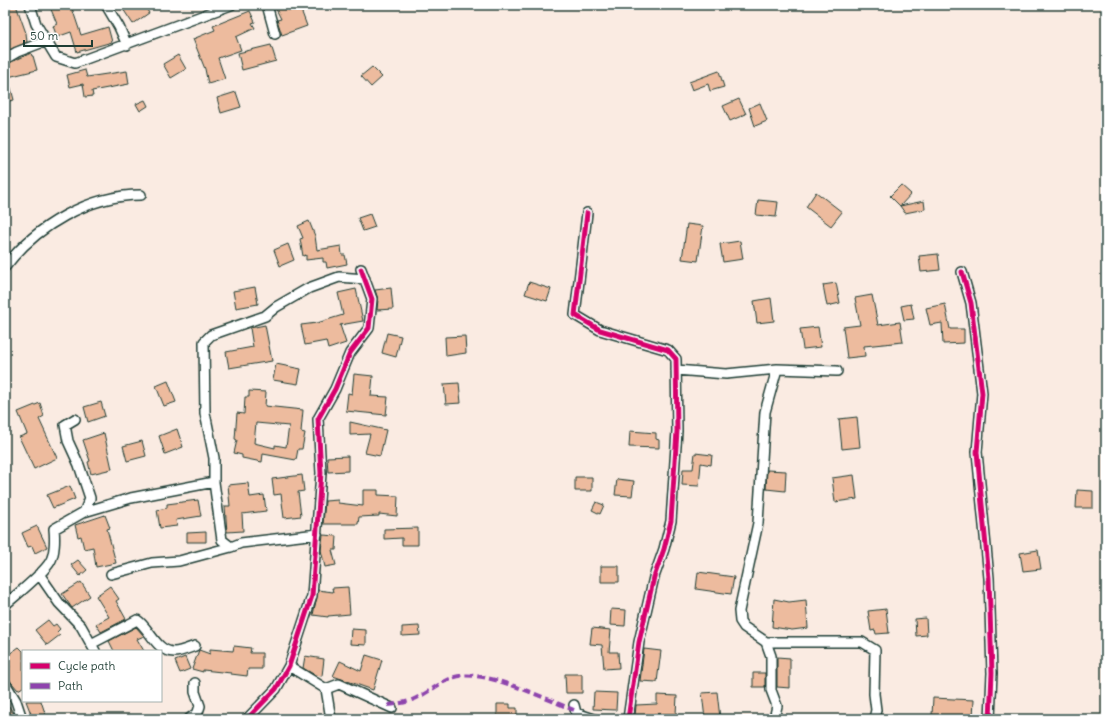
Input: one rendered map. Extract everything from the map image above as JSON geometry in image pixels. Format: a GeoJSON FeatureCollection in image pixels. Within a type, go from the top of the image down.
{"type":"FeatureCollection","features":[{"type":"Feature","properties":{"kind":"street"},"geometry":{"type":"LineString","coordinates":[[30,5],[36,24],[56,58],[75,63],[231,5]]}},
{"type":"Feature","properties":{"kind":"street"},"geometry":{"type":"LineString","coordinates":[[106,5],[127,44]]}},
{"type":"Feature","properties":{"kind":"street"},"geometry":{"type":"LineString","coordinates":[[267,5],[275,34]]}},
{"type":"Feature","properties":{"kind":"street"},"geometry":{"type":"LineString","coordinates":[[5,59],[17,52],[46,41]]}},
{"type":"Feature","properties":{"kind":"street"},"geometry":{"type":"LineString","coordinates":[[5,267],[18,250],[55,220],[112,197],[141,195]]}},
{"type":"Feature","properties":{"kind":"street"},"geometry":{"type":"LineString","coordinates":[[587,213],[576,315],[600,330],[668,350],[676,359],[678,431],[671,521],[654,578],[639,642],[628,719]]}},
{"type":"Feature","properties":{"kind":"street"},"geometry":{"type":"LineString","coordinates":[[247,719],[276,689],[289,666],[312,596],[321,474],[318,419],[335,389],[350,353],[369,328],[372,299],[361,269]]}},
{"type":"Feature","properties":{"kind":"street"},"geometry":{"type":"LineString","coordinates":[[962,272],[972,303],[982,393],[977,452],[989,578],[992,673],[990,719]]}},
{"type":"Feature","properties":{"kind":"street"},"geometry":{"type":"LineString","coordinates":[[230,547],[222,540],[214,482],[214,458],[204,413],[204,342],[211,335],[264,316],[276,307],[309,288],[339,277],[365,279]]}},
{"type":"Feature","properties":{"kind":"street"},"geometry":{"type":"LineString","coordinates":[[676,370],[726,374],[777,369],[837,371]]}},
{"type":"Feature","properties":{"kind":"street"},"geometry":{"type":"LineString","coordinates":[[777,369],[765,412],[758,524],[739,610],[740,621],[744,627],[766,642],[862,642],[875,650],[874,694],[876,710],[874,719]]}},
{"type":"Feature","properties":{"kind":"street"},"geometry":{"type":"LineString","coordinates":[[75,419],[65,425],[68,441],[80,465],[90,498],[84,512]]}},
{"type":"Feature","properties":{"kind":"street"},"geometry":{"type":"LineString","coordinates":[[5,605],[51,561],[55,540],[54,529],[84,512],[131,498],[214,482]]}},
{"type":"Feature","properties":{"kind":"street"},"geometry":{"type":"LineString","coordinates":[[111,574],[152,563],[179,561],[241,543],[317,534]]}},
{"type":"Feature","properties":{"kind":"street"},"geometry":{"type":"LineString","coordinates":[[39,574],[59,603],[81,626],[93,647],[137,620],[144,624],[155,640],[168,650],[174,652],[195,646]]}},
{"type":"Feature","properties":{"kind":"street"},"geometry":{"type":"LineString","coordinates":[[766,642],[771,656],[771,690],[777,706],[774,719]]}},
{"type":"Feature","properties":{"kind":"street"},"geometry":{"type":"LineString","coordinates":[[289,666],[326,689],[331,719]]}},
{"type":"Feature","properties":{"kind":"street"},"geometry":{"type":"LineString","coordinates":[[5,683],[16,700],[22,719]]}},
{"type":"Feature","properties":{"kind":"street"},"geometry":{"type":"LineString","coordinates":[[189,719],[198,712],[200,706],[195,692],[196,683]]}},
{"type":"Feature","properties":{"kind":"street"},"geometry":{"type":"LineString","coordinates":[[326,689],[338,684],[392,708]]}},
{"type":"Feature","properties":{"kind":"street"},"geometry":{"type":"LineString","coordinates":[[574,705],[576,713],[594,719]]}},
{"type":"Feature","properties":{"kind":"building"},"geometry":{"type":"Polygon","coordinates":[[[16,5],[26,33],[27,42],[5,52],[5,9],[16,5]]]}},
{"type":"Feature","properties":{"kind":"building"},"geometry":{"type":"Polygon","coordinates":[[[55,5],[71,5],[81,35],[108,27],[112,42],[77,52],[71,32],[57,37],[53,26],[57,24],[50,7],[55,5]]]}},
{"type":"Feature","properties":{"kind":"building"},"geometry":{"type":"Polygon","coordinates":[[[130,5],[144,5],[149,13],[133,24],[123,9],[130,5]]]}},
{"type":"Feature","properties":{"kind":"building"},"geometry":{"type":"Polygon","coordinates":[[[274,5],[314,5],[301,10],[307,26],[282,35],[277,20],[281,19],[274,5]]]}},
{"type":"Feature","properties":{"kind":"building"},"geometry":{"type":"Polygon","coordinates":[[[250,11],[255,22],[252,23],[255,28],[236,37],[241,50],[218,58],[225,79],[208,84],[205,69],[193,39],[215,30],[213,26],[250,11]]]}},
{"type":"Feature","properties":{"kind":"building"},"geometry":{"type":"Polygon","coordinates":[[[271,45],[276,61],[242,70],[238,53],[271,45]]]}},
{"type":"Feature","properties":{"kind":"building"},"geometry":{"type":"Polygon","coordinates":[[[31,53],[37,70],[8,77],[14,100],[5,102],[5,65],[31,53]]]}},
{"type":"Feature","properties":{"kind":"building"},"geometry":{"type":"Polygon","coordinates":[[[178,55],[186,69],[171,78],[163,64],[178,55]]]}},
{"type":"Feature","properties":{"kind":"building"},"geometry":{"type":"Polygon","coordinates":[[[372,67],[382,77],[371,87],[361,76],[372,67]]]}},
{"type":"Feature","properties":{"kind":"building"},"geometry":{"type":"Polygon","coordinates":[[[85,70],[87,77],[127,71],[129,84],[92,91],[93,96],[85,97],[83,84],[70,87],[67,75],[85,70]]]}},
{"type":"Feature","properties":{"kind":"building"},"geometry":{"type":"Polygon","coordinates":[[[719,71],[724,87],[710,91],[708,84],[692,90],[689,82],[719,71]]]}},
{"type":"Feature","properties":{"kind":"building"},"geometry":{"type":"Polygon","coordinates":[[[236,92],[241,107],[221,113],[217,98],[236,92]]]}},
{"type":"Feature","properties":{"kind":"building"},"geometry":{"type":"Polygon","coordinates":[[[739,99],[746,114],[730,121],[723,106],[739,99]]]}},
{"type":"Feature","properties":{"kind":"building"},"geometry":{"type":"Polygon","coordinates":[[[145,100],[148,106],[140,111],[136,104],[145,100]]]}},
{"type":"Feature","properties":{"kind":"building"},"geometry":{"type":"Polygon","coordinates":[[[760,103],[767,121],[755,126],[749,108],[760,103]]]}},
{"type":"Feature","properties":{"kind":"building"},"geometry":{"type":"Polygon","coordinates":[[[901,185],[911,194],[900,206],[890,196],[901,185]]]}},
{"type":"Feature","properties":{"kind":"building"},"geometry":{"type":"Polygon","coordinates":[[[816,192],[842,212],[831,226],[806,207],[816,192]]]}},
{"type":"Feature","properties":{"kind":"building"},"geometry":{"type":"Polygon","coordinates":[[[758,200],[778,202],[776,217],[756,215],[758,200]]]}},
{"type":"Feature","properties":{"kind":"building"},"geometry":{"type":"Polygon","coordinates":[[[924,201],[925,209],[905,213],[900,206],[924,201]]]}},
{"type":"Feature","properties":{"kind":"building"},"geometry":{"type":"Polygon","coordinates":[[[370,214],[375,227],[363,231],[358,218],[370,214]]]}},
{"type":"Feature","properties":{"kind":"building"},"geometry":{"type":"Polygon","coordinates":[[[309,221],[315,236],[317,250],[341,246],[342,255],[345,255],[347,264],[327,268],[326,262],[323,262],[323,258],[306,260],[306,255],[303,256],[300,239],[303,238],[298,226],[309,221]]]}},
{"type":"Feature","properties":{"kind":"building"},"geometry":{"type":"Polygon","coordinates":[[[687,224],[703,226],[698,261],[682,259],[687,224]]]}},
{"type":"Feature","properties":{"kind":"building"},"geometry":{"type":"Polygon","coordinates":[[[740,241],[743,259],[723,262],[720,244],[740,241]]]}},
{"type":"Feature","properties":{"kind":"building"},"geometry":{"type":"Polygon","coordinates":[[[288,244],[294,260],[280,266],[274,250],[288,244]]]}},
{"type":"Feature","properties":{"kind":"building"},"geometry":{"type":"Polygon","coordinates":[[[938,254],[940,270],[921,272],[919,256],[938,254]]]}},
{"type":"Feature","properties":{"kind":"building"},"geometry":{"type":"Polygon","coordinates":[[[529,282],[551,289],[547,301],[525,294],[529,282]]]}},
{"type":"Feature","properties":{"kind":"building"},"geometry":{"type":"Polygon","coordinates":[[[836,283],[840,303],[827,306],[823,285],[836,283]]]}},
{"type":"Feature","properties":{"kind":"building"},"geometry":{"type":"Polygon","coordinates":[[[255,287],[258,304],[236,308],[233,291],[255,287]]]}},
{"type":"Feature","properties":{"kind":"building"},"geometry":{"type":"Polygon","coordinates":[[[391,288],[393,309],[377,310],[378,299],[375,290],[391,288]]]}},
{"type":"Feature","properties":{"kind":"building"},"geometry":{"type":"Polygon","coordinates":[[[356,289],[363,321],[340,325],[346,343],[328,349],[326,341],[305,345],[301,325],[317,323],[343,315],[338,293],[356,289]]]}},
{"type":"Feature","properties":{"kind":"building"},"geometry":{"type":"Polygon","coordinates":[[[872,295],[878,325],[900,322],[903,342],[864,346],[865,356],[847,358],[843,327],[860,325],[855,298],[872,295]]]}},
{"type":"Feature","properties":{"kind":"building"},"geometry":{"type":"Polygon","coordinates":[[[771,298],[774,321],[757,323],[754,301],[771,298]]]}},
{"type":"Feature","properties":{"kind":"building"},"geometry":{"type":"Polygon","coordinates":[[[911,304],[914,319],[904,320],[901,306],[911,304]]]}},
{"type":"Feature","properties":{"kind":"building"},"geometry":{"type":"Polygon","coordinates":[[[945,304],[950,329],[964,329],[964,343],[943,344],[942,323],[930,325],[926,308],[945,304]]]}},
{"type":"Feature","properties":{"kind":"building"},"geometry":{"type":"Polygon","coordinates":[[[265,325],[272,361],[229,368],[226,352],[253,347],[250,328],[265,325]]]}},
{"type":"Feature","properties":{"kind":"building"},"geometry":{"type":"Polygon","coordinates":[[[818,327],[821,347],[803,349],[800,329],[818,327]]]}},
{"type":"Feature","properties":{"kind":"building"},"geometry":{"type":"Polygon","coordinates":[[[387,333],[401,336],[396,357],[382,353],[387,333]]]}},
{"type":"Feature","properties":{"kind":"building"},"geometry":{"type":"Polygon","coordinates":[[[465,336],[466,353],[446,356],[445,337],[465,336]]]}},
{"type":"Feature","properties":{"kind":"building"},"geometry":{"type":"Polygon","coordinates":[[[276,364],[301,369],[298,384],[273,380],[276,364]]]}},
{"type":"Feature","properties":{"kind":"building"},"geometry":{"type":"Polygon","coordinates":[[[354,374],[373,376],[371,396],[388,397],[386,415],[346,411],[348,393],[352,394],[354,374]]]}},
{"type":"Feature","properties":{"kind":"building"},"geometry":{"type":"Polygon","coordinates":[[[168,381],[176,402],[164,406],[156,386],[168,381]]]}},
{"type":"Feature","properties":{"kind":"building"},"geometry":{"type":"Polygon","coordinates":[[[459,383],[461,403],[446,404],[444,384],[459,383]]]}},
{"type":"Feature","properties":{"kind":"building"},"geometry":{"type":"Polygon","coordinates":[[[249,391],[266,392],[265,406],[303,410],[301,432],[305,433],[302,449],[298,449],[296,460],[263,454],[262,462],[242,458],[242,455],[234,453],[237,440],[235,439],[237,413],[244,414],[245,397],[249,397],[249,391]],[[256,423],[254,443],[275,448],[275,445],[286,447],[289,426],[256,423]]]}},
{"type":"Feature","properties":{"kind":"building"},"geometry":{"type":"Polygon","coordinates":[[[101,402],[105,416],[88,422],[84,407],[101,402]]]}},
{"type":"Feature","properties":{"kind":"building"},"geometry":{"type":"Polygon","coordinates":[[[40,403],[44,416],[39,419],[57,458],[34,469],[19,437],[27,434],[18,412],[40,403]]]}},
{"type":"Feature","properties":{"kind":"building"},"geometry":{"type":"Polygon","coordinates":[[[857,417],[860,447],[842,449],[839,419],[857,417]]]}},
{"type":"Feature","properties":{"kind":"building"},"geometry":{"type":"Polygon","coordinates":[[[350,422],[386,430],[380,456],[365,453],[370,434],[350,435],[350,422]]]}},
{"type":"Feature","properties":{"kind":"building"},"geometry":{"type":"Polygon","coordinates":[[[177,429],[183,447],[165,454],[159,436],[177,429]]]}},
{"type":"Feature","properties":{"kind":"building"},"geometry":{"type":"Polygon","coordinates":[[[630,431],[656,433],[656,439],[659,440],[659,448],[629,447],[630,431]]]}},
{"type":"Feature","properties":{"kind":"building"},"geometry":{"type":"Polygon","coordinates":[[[104,433],[112,469],[91,474],[88,462],[90,461],[83,440],[104,433]]]}},
{"type":"Feature","properties":{"kind":"building"},"geometry":{"type":"Polygon","coordinates":[[[142,441],[146,456],[127,461],[123,446],[142,441]]]}},
{"type":"Feature","properties":{"kind":"building"},"geometry":{"type":"Polygon","coordinates":[[[695,453],[712,455],[711,465],[701,463],[699,486],[682,485],[683,469],[693,469],[695,453]]]}},
{"type":"Feature","properties":{"kind":"building"},"geometry":{"type":"Polygon","coordinates":[[[348,456],[348,471],[328,472],[327,457],[348,456]]]}},
{"type":"Feature","properties":{"kind":"building"},"geometry":{"type":"Polygon","coordinates":[[[767,470],[786,471],[785,491],[766,489],[767,470]]]}},
{"type":"Feature","properties":{"kind":"building"},"geometry":{"type":"Polygon","coordinates":[[[302,475],[304,491],[298,492],[301,516],[284,518],[281,494],[274,495],[272,479],[302,475]]]}},
{"type":"Feature","properties":{"kind":"building"},"geometry":{"type":"Polygon","coordinates":[[[854,475],[857,499],[835,502],[832,478],[854,475]]]}},
{"type":"Feature","properties":{"kind":"building"},"geometry":{"type":"Polygon","coordinates":[[[575,477],[592,477],[592,491],[575,491],[575,477]]]}},
{"type":"Feature","properties":{"kind":"building"},"geometry":{"type":"Polygon","coordinates":[[[617,479],[634,481],[632,496],[615,495],[617,479]]]}},
{"type":"Feature","properties":{"kind":"building"},"geometry":{"type":"Polygon","coordinates":[[[248,483],[250,497],[264,495],[266,511],[242,514],[243,531],[227,532],[225,506],[230,506],[228,485],[248,483]]]}},
{"type":"Feature","properties":{"kind":"building"},"geometry":{"type":"Polygon","coordinates":[[[70,486],[75,499],[53,508],[47,495],[70,486]]]}},
{"type":"Feature","properties":{"kind":"building"},"geometry":{"type":"Polygon","coordinates":[[[363,490],[378,490],[378,495],[398,496],[397,516],[379,514],[379,516],[359,517],[358,524],[323,524],[325,501],[338,500],[338,503],[363,506],[363,490]]]}},
{"type":"Feature","properties":{"kind":"building"},"geometry":{"type":"Polygon","coordinates":[[[1077,490],[1093,491],[1093,508],[1076,508],[1077,490]]]}},
{"type":"Feature","properties":{"kind":"building"},"geometry":{"type":"Polygon","coordinates":[[[198,500],[201,516],[176,520],[177,526],[160,528],[157,510],[167,508],[167,504],[198,500]]]}},
{"type":"Feature","properties":{"kind":"building"},"geometry":{"type":"Polygon","coordinates":[[[596,502],[604,505],[600,514],[592,510],[596,502]]]}},
{"type":"Feature","properties":{"kind":"building"},"geometry":{"type":"Polygon","coordinates":[[[105,515],[110,528],[107,529],[116,563],[96,567],[93,547],[84,549],[81,536],[78,537],[75,525],[105,515]]]}},
{"type":"Feature","properties":{"kind":"building"},"geometry":{"type":"Polygon","coordinates":[[[37,526],[47,547],[35,553],[32,546],[28,547],[22,533],[37,526]]]}},
{"type":"Feature","properties":{"kind":"building"},"geometry":{"type":"Polygon","coordinates":[[[418,528],[418,545],[402,545],[402,538],[384,539],[384,529],[418,528]]]}},
{"type":"Feature","properties":{"kind":"building"},"geometry":{"type":"Polygon","coordinates":[[[206,532],[206,542],[187,542],[187,533],[206,532]]]}},
{"type":"Feature","properties":{"kind":"building"},"geometry":{"type":"Polygon","coordinates":[[[323,535],[337,536],[336,550],[332,550],[336,565],[325,567],[321,550],[323,535]]]}},
{"type":"Feature","properties":{"kind":"building"},"geometry":{"type":"Polygon","coordinates":[[[1038,550],[1041,569],[1023,571],[1020,553],[1038,550]]]}},
{"type":"Feature","properties":{"kind":"building"},"geometry":{"type":"Polygon","coordinates":[[[78,560],[87,570],[80,576],[71,565],[78,560]]]}},
{"type":"Feature","properties":{"kind":"building"},"geometry":{"type":"Polygon","coordinates":[[[601,566],[619,566],[619,582],[601,582],[601,566]]]}},
{"type":"Feature","properties":{"kind":"building"},"geometry":{"type":"Polygon","coordinates":[[[698,572],[734,577],[731,594],[696,589],[698,572]]]}},
{"type":"Feature","properties":{"kind":"building"},"geometry":{"type":"Polygon","coordinates":[[[81,582],[90,596],[72,608],[62,594],[81,582]]]}},
{"type":"Feature","properties":{"kind":"building"},"geometry":{"type":"Polygon","coordinates":[[[110,586],[119,599],[116,601],[126,619],[101,632],[96,624],[109,617],[96,596],[110,586]]]}},
{"type":"Feature","properties":{"kind":"building"},"geometry":{"type":"Polygon","coordinates":[[[348,587],[350,614],[328,617],[313,615],[318,590],[333,592],[332,588],[348,587]]]}},
{"type":"Feature","properties":{"kind":"building"},"geometry":{"type":"Polygon","coordinates":[[[774,599],[789,602],[806,600],[808,628],[792,630],[772,627],[774,599]]]}},
{"type":"Feature","properties":{"kind":"building"},"geometry":{"type":"Polygon","coordinates":[[[611,609],[626,610],[625,626],[610,625],[611,609]]]}},
{"type":"Feature","properties":{"kind":"building"},"geometry":{"type":"Polygon","coordinates":[[[886,609],[889,633],[876,634],[875,630],[871,631],[868,611],[886,609]]]}},
{"type":"Feature","properties":{"kind":"building"},"geometry":{"type":"Polygon","coordinates":[[[926,618],[927,635],[916,636],[915,619],[926,618]]]}},
{"type":"Feature","properties":{"kind":"building"},"geometry":{"type":"Polygon","coordinates":[[[48,620],[53,626],[56,624],[60,629],[57,632],[60,635],[47,645],[35,630],[48,620]]]}},
{"type":"Feature","properties":{"kind":"building"},"geometry":{"type":"Polygon","coordinates":[[[419,626],[420,635],[402,636],[402,627],[419,626]]]}},
{"type":"Feature","properties":{"kind":"building"},"geometry":{"type":"Polygon","coordinates":[[[136,627],[144,636],[137,639],[143,650],[114,650],[109,641],[136,627]]]}},
{"type":"Feature","properties":{"kind":"building"},"geometry":{"type":"Polygon","coordinates":[[[592,628],[611,630],[609,652],[618,652],[619,668],[604,669],[602,645],[590,644],[592,628]]]}},
{"type":"Feature","properties":{"kind":"building"},"geometry":{"type":"Polygon","coordinates":[[[351,629],[366,630],[366,645],[350,644],[351,629]]]}},
{"type":"Feature","properties":{"kind":"building"},"geometry":{"type":"Polygon","coordinates":[[[234,646],[251,648],[250,653],[262,653],[262,669],[248,669],[247,676],[203,670],[203,672],[192,669],[199,650],[210,654],[210,649],[233,651],[234,646]]]}},
{"type":"Feature","properties":{"kind":"building"},"geometry":{"type":"Polygon","coordinates":[[[19,647],[22,650],[22,688],[18,690],[5,675],[5,671],[10,667],[5,657],[19,647]]]}},
{"type":"Feature","properties":{"kind":"building"},"geometry":{"type":"Polygon","coordinates":[[[644,649],[661,651],[657,682],[640,681],[644,649]]]}},
{"type":"Feature","properties":{"kind":"building"},"geometry":{"type":"Polygon","coordinates":[[[366,655],[382,660],[373,690],[333,676],[340,661],[361,671],[366,655]]]}},
{"type":"Feature","properties":{"kind":"building"},"geometry":{"type":"Polygon","coordinates":[[[305,656],[324,659],[322,676],[315,675],[303,668],[305,656]]]}},
{"type":"Feature","properties":{"kind":"building"},"geometry":{"type":"Polygon","coordinates":[[[185,657],[190,669],[180,673],[175,661],[185,657]]]}},
{"type":"Feature","properties":{"kind":"building"},"geometry":{"type":"Polygon","coordinates":[[[777,657],[790,658],[790,688],[777,687],[777,657]]]}},
{"type":"Feature","properties":{"kind":"building"},"geometry":{"type":"Polygon","coordinates":[[[753,673],[765,673],[765,687],[753,687],[753,673]]]}},
{"type":"Feature","properties":{"kind":"building"},"geometry":{"type":"Polygon","coordinates":[[[565,674],[582,674],[582,693],[566,693],[565,674]]]}},
{"type":"Feature","properties":{"kind":"building"},"geometry":{"type":"Polygon","coordinates":[[[594,692],[617,693],[616,710],[593,709],[594,692]]]}},
{"type":"Feature","properties":{"kind":"building"},"geometry":{"type":"Polygon","coordinates":[[[717,692],[720,718],[705,719],[702,693],[717,692]]]}},
{"type":"Feature","properties":{"kind":"building"},"geometry":{"type":"Polygon","coordinates":[[[657,695],[677,696],[676,714],[654,714],[654,716],[635,717],[636,705],[657,704],[657,695]]]}},
{"type":"Feature","properties":{"kind":"building"},"geometry":{"type":"Polygon","coordinates":[[[933,698],[974,700],[973,717],[932,715],[933,698]]]}},
{"type":"Feature","properties":{"kind":"building"},"geometry":{"type":"Polygon","coordinates":[[[5,700],[14,714],[7,719],[5,719],[5,700]]]}},
{"type":"Feature","properties":{"kind":"building"},"geometry":{"type":"Polygon","coordinates":[[[26,702],[41,702],[46,716],[33,719],[26,702]]]}},
{"type":"Feature","properties":{"kind":"building"},"geometry":{"type":"Polygon","coordinates":[[[497,704],[510,704],[510,708],[517,708],[517,719],[497,719],[497,704]]]}},
{"type":"Feature","properties":{"kind":"marked path"},"geometry":{"type":"LineString","coordinates":[[388,705],[412,700],[449,679],[467,675],[481,677],[514,686],[574,710]]}},
{"type":"Feature","properties":{"kind":"cycle path"},"geometry":{"type":"LineString","coordinates":[[587,213],[575,315],[600,330],[668,350],[676,359],[677,431],[671,521],[664,549],[654,577],[639,642],[628,719]]}},
{"type":"Feature","properties":{"kind":"cycle path"},"geometry":{"type":"LineString","coordinates":[[247,719],[276,689],[289,666],[312,596],[321,473],[318,419],[335,389],[350,353],[369,328],[372,299],[361,269]]}},
{"type":"Feature","properties":{"kind":"cycle path"},"geometry":{"type":"LineString","coordinates":[[962,272],[971,303],[982,393],[977,452],[989,578],[992,673],[990,719]]}}]}
